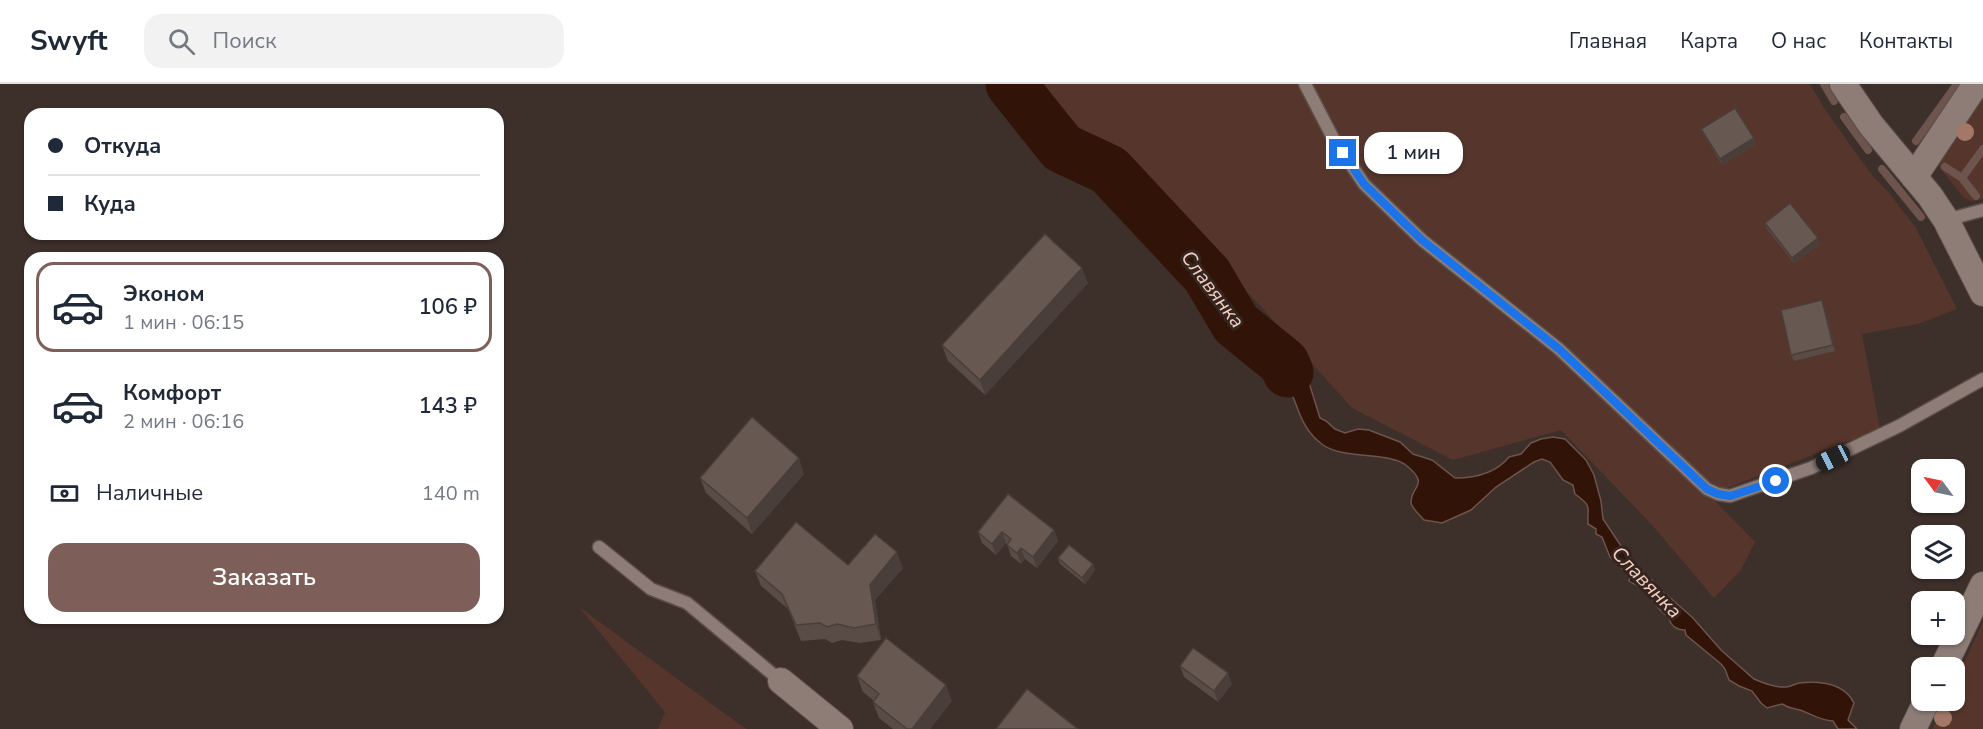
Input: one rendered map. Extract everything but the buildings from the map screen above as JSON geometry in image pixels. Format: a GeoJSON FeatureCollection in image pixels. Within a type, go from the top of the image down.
{"type":"FeatureCollection","features":[{"type":"Feature","properties":{"kind":"street"},"geometry":{"type":"LineString","coordinates":[[1843,84],[1870,125],[1930,196],[1946,220],[1983,293]]}},
{"type":"Feature","properties":{"kind":"street"},"geometry":{"type":"LineString","coordinates":[[1914,177],[1976,84]]}},
{"type":"Feature","properties":{"kind":"street"},"geometry":{"type":"LineString","coordinates":[[1948,657],[1983,585]]}},
{"type":"Feature","properties":{"kind":"street"},"geometry":{"type":"LineString","coordinates":[[781,681],[840,729]]}},
{"type":"Feature","properties":{"kind":"lane"},"geometry":{"type":"LineString","coordinates":[[1305,84],[1333,138],[1364,184],[1422,240],[1559,349],[1707,489],[1718,494],[1730,496],[1811,468],[1899,426],[1983,379]]}},
{"type":"Feature","properties":{"kind":"lane"},"geometry":{"type":"LineString","coordinates":[[1946,220],[1983,210]]}},
{"type":"Feature","properties":{"kind":"lane"},"geometry":{"type":"LineString","coordinates":[[598,547],[651,589],[687,603],[781,681]]}},
{"type":"Feature","properties":{"kind":"shaded area"},"geometry":{"type":"Polygon","coordinates":[[[1039,84],[1810,84],[1826,111],[1871,174],[1916,228],[1957,309],[1918,324],[1862,334],[1880,429],[1709,495],[1755,542],[1741,570],[1714,598],[1652,525],[1561,430],[1453,460],[1352,408],[1255,300],[1089,138],[1039,84]]]}},
{"type":"Feature","properties":{"kind":"shaded area"},"geometry":{"type":"Polygon","coordinates":[[[1983,95],[1983,199],[1971,201],[1964,198],[1940,168],[1939,163],[1983,95]]]}},
{"type":"Feature","properties":{"kind":"shaded area"},"geometry":{"type":"Polygon","coordinates":[[[579,607],[746,729],[658,729],[665,712],[579,607]]]}},
{"type":"Feature","properties":{"kind":"shaded area"},"geometry":{"type":"Polygon","coordinates":[[[1983,622],[1983,729],[1932,729],[1941,711],[1965,711],[1965,661],[1983,622]]]}},
{"type":"Feature","properties":{"kind":"water"},"geometry":{"type":"Polygon","coordinates":[[[1243,308],[1264,323],[1305,370],[1320,418],[1345,433],[1358,429],[1369,430],[1400,442],[1413,454],[1432,460],[1455,478],[1477,476],[1491,471],[1509,457],[1521,454],[1531,443],[1541,439],[1553,437],[1565,439],[1586,460],[1594,475],[1603,519],[1627,555],[1660,589],[1692,617],[1721,650],[1754,679],[1769,685],[1789,687],[1799,683],[1815,682],[1844,691],[1854,703],[1848,720],[1857,729],[1838,729],[1833,721],[1782,704],[1767,708],[1752,691],[1729,680],[1721,664],[1686,635],[1685,630],[1674,627],[1669,617],[1659,609],[1649,595],[1629,581],[1630,576],[1610,557],[1602,537],[1596,534],[1596,529],[1588,524],[1587,504],[1575,494],[1573,485],[1563,480],[1550,462],[1542,459],[1534,462],[1496,487],[1471,510],[1442,523],[1424,520],[1411,504],[1418,482],[1414,472],[1407,466],[1390,458],[1332,450],[1314,438],[1303,421],[1282,374],[1234,331],[1243,308]]]}},
{"type":"Feature","properties":{"kind":"waterway","name":"Славянка"},"geometry":{"type":"LineString","coordinates":[[1011,84],[1062,148],[1109,170],[1207,275],[1236,324],[1284,363],[1288,372]]}},
{"type":"Feature","properties":{"kind":"waterway"},"geometry":{"type":"LineString","coordinates":[[1824,84],[1834,101]]}},
{"type":"Feature","properties":{"kind":"waterway"},"geometry":{"type":"LineString","coordinates":[[1916,141],[1957,84]]}},
{"type":"Feature","properties":{"kind":"waterway"},"geometry":{"type":"LineString","coordinates":[[1844,117],[1868,150]]}},
{"type":"Feature","properties":{"kind":"waterway"},"geometry":{"type":"LineString","coordinates":[[1962,178],[1983,149]]}},
{"type":"Feature","properties":{"kind":"waterway"},"geometry":{"type":"LineString","coordinates":[[1945,167],[1962,178],[1976,196]]}},
{"type":"Feature","properties":{"kind":"waterway"},"geometry":{"type":"LineString","coordinates":[[1882,169],[1921,217]]}},
{"type":"Feature","properties":{"kind":"route"},"geometry":{"type":"LineString","coordinates":[[1343,153],[1364,184],[1422,240],[1559,349],[1623,407],[1707,489],[1730,496],[1776,481]]}}]}
